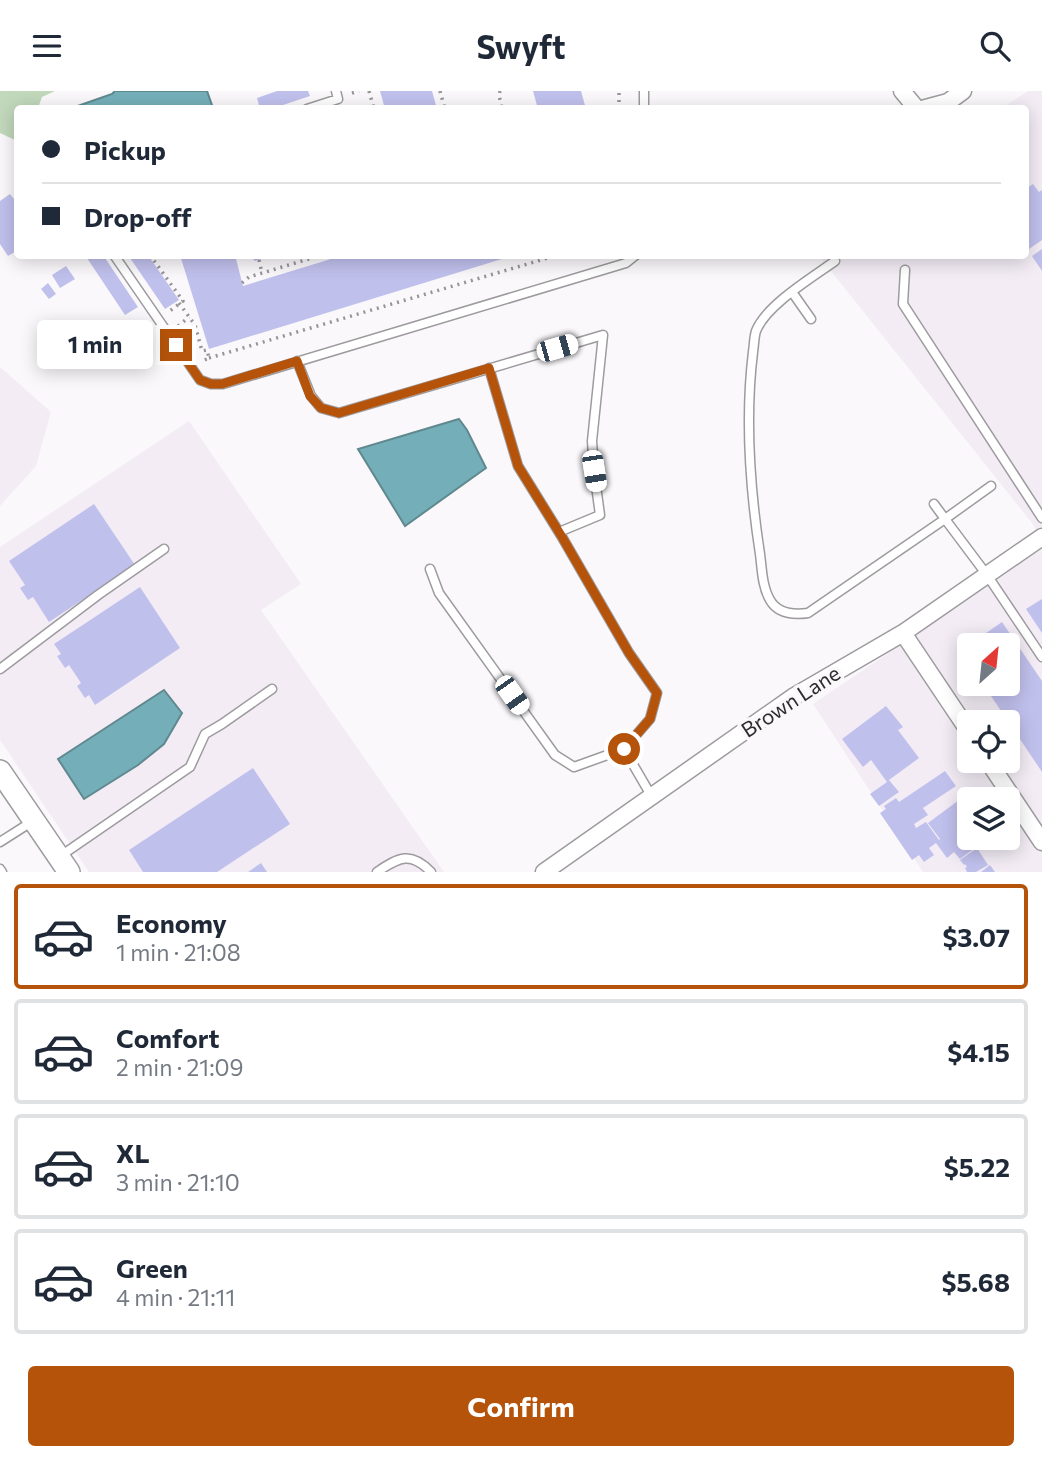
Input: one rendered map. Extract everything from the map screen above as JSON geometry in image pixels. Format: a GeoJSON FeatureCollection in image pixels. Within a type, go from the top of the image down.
{"type":"FeatureCollection","features":[{"type":"Feature","properties":{"kind":"street"},"geometry":{"type":"LineString","coordinates":[[902,91],[916,105]]}},
{"type":"Feature","properties":{"kind":"street"},"geometry":{"type":"LineString","coordinates":[[936,105],[948,102],[963,91]]}},
{"type":"Feature","properties":{"kind":"street","name":"Brown Lane"},"geometry":{"type":"LineString","coordinates":[[544,872],[793,697],[903,632],[1042,537]]}},
{"type":"Feature","properties":{"kind":"street"},"geometry":{"type":"LineString","coordinates":[[903,632],[957,713]]}},
{"type":"Feature","properties":{"kind":"street"},"geometry":{"type":"LineString","coordinates":[[0,771],[64,865]]}},
{"type":"Feature","properties":{"kind":"street"},"geometry":{"type":"LineString","coordinates":[[996,773],[1042,842]]}},
{"type":"Feature","properties":{"kind":"lane"},"geometry":{"type":"LineString","coordinates":[[319,105],[338,99]]}},
{"type":"Feature","properties":{"kind":"lane"},"geometry":{"type":"LineString","coordinates":[[117,259],[200,380],[211,384],[222,384],[626,263],[631,259]]}},
{"type":"Feature","properties":{"kind":"lane"},"geometry":{"type":"LineString","coordinates":[[835,261],[770,311],[756,331],[750,374],[750,449],[754,518],[764,582],[771,601],[780,610],[794,615],[808,613],[991,486]]}},
{"type":"Feature","properties":{"kind":"lane"},"geometry":{"type":"LineString","coordinates":[[905,270],[903,304],[1042,518]]}},
{"type":"Feature","properties":{"kind":"lane"},"geometry":{"type":"LineString","coordinates":[[792,292],[811,319]]}},
{"type":"Feature","properties":{"kind":"lane"},"geometry":{"type":"LineString","coordinates":[[297,361],[310,396],[321,408],[339,413],[603,335],[593,441],[600,515],[559,532]]}},
{"type":"Feature","properties":{"kind":"lane"},"geometry":{"type":"LineString","coordinates":[[430,569],[439,593],[555,755],[574,768],[624,749],[650,719],[657,693],[629,653],[518,466],[489,368]]}},
{"type":"Feature","properties":{"kind":"lane"},"geometry":{"type":"LineString","coordinates":[[934,504],[987,575],[1042,657]]}},
{"type":"Feature","properties":{"kind":"lane"},"geometry":{"type":"LineString","coordinates":[[0,669],[164,549]]}},
{"type":"Feature","properties":{"kind":"lane"},"geometry":{"type":"LineString","coordinates":[[64,865],[190,767],[205,734],[272,689]]}},
{"type":"Feature","properties":{"kind":"lane"},"geometry":{"type":"LineString","coordinates":[[624,749],[652,797]]}},
{"type":"Feature","properties":{"kind":"lane"},"geometry":{"type":"LineString","coordinates":[[0,842],[33,821]]}},
{"type":"Feature","properties":{"kind":"lane"},"geometry":{"type":"LineString","coordinates":[[377,872],[394,860],[408,857],[422,862],[431,872]]}},
{"type":"Feature","properties":{"kind":"path"},"geometry":{"type":"LineString","coordinates":[[352,93],[359,91]]}},
{"type":"Feature","properties":{"kind":"path"},"geometry":{"type":"LineString","coordinates":[[153,259],[183,301],[167,313]]}},
{"type":"Feature","properties":{"kind":"path"},"geometry":{"type":"LineString","coordinates":[[242,283],[249,277],[304,259]]}},
{"type":"Feature","properties":{"kind":"path"},"geometry":{"type":"LineString","coordinates":[[196,352],[202,361],[544,259]]}},
{"type":"Feature","properties":{"kind":"path"},"geometry":{"type":"LineString","coordinates":[[259,260],[262,273]]}},
{"type":"Feature","properties":{"kind":"path"},"geometry":{"type":"LineString","coordinates":[[179,303],[195,325],[202,351],[207,350],[209,358]]}},
{"type":"Feature","properties":{"kind":"path"},"geometry":{"type":"LineString","coordinates":[[184,335],[178,327],[190,317]]}},
{"type":"Feature","properties":{"kind":"shaded area"},"geometry":{"type":"Polygon","coordinates":[[[1028,91],[1042,91],[1042,541],[1032,523],[821,259],[1029,259],[1029,105],[1007,105],[1028,91]]]}},
{"type":"Feature","properties":{"kind":"shaded area"},"geometry":{"type":"Polygon","coordinates":[[[0,367],[51,412],[36,466],[0,506],[0,367]]]}},
{"type":"Feature","properties":{"kind":"shaded area"},"geometry":{"type":"Polygon","coordinates":[[[189,421],[301,584],[261,610],[444,872],[89,872],[0,740],[0,547],[189,421]]]}},
{"type":"Feature","properties":{"kind":"shaded area"},"geometry":{"type":"Polygon","coordinates":[[[1042,549],[1042,872],[923,872],[813,704],[1042,549]]]}},
{"type":"Feature","properties":{"kind":"green space"},"geometry":{"type":"Polygon","coordinates":[[[0,91],[55,91],[42,97],[39,105],[14,105],[14,140],[0,133],[0,91]]]}},
{"type":"Feature","properties":{"kind":"water"},"geometry":{"type":"Polygon","coordinates":[[[115,91],[207,91],[212,105],[81,105],[115,91]]]}},
{"type":"Feature","properties":{"kind":"water"},"geometry":{"type":"Polygon","coordinates":[[[459,419],[486,468],[405,526],[358,449],[459,419]]]}},
{"type":"Feature","properties":{"kind":"water"},"geometry":{"type":"Polygon","coordinates":[[[164,690],[182,713],[164,744],[138,765],[84,799],[58,759],[164,690]]]}},
{"type":"Feature","properties":{"kind":"building"},"geometry":{"type":"Polygon","coordinates":[[[277,91],[308,91],[310,96],[283,105],[259,105],[257,98],[277,91]]]}},
{"type":"Feature","properties":{"kind":"building"},"geometry":{"type":"Polygon","coordinates":[[[380,91],[432,91],[436,105],[384,105],[380,91]]]}},
{"type":"Feature","properties":{"kind":"building"},"geometry":{"type":"Polygon","coordinates":[[[533,91],[581,91],[585,105],[537,105],[533,91]]]}},
{"type":"Feature","properties":{"kind":"building"},"geometry":{"type":"Polygon","coordinates":[[[1033,184],[1039,192],[1042,190],[1042,240],[1029,249],[1029,187],[1033,184]]]}},
{"type":"Feature","properties":{"kind":"building"},"geometry":{"type":"Polygon","coordinates":[[[10,194],[14,199],[14,252],[8,256],[0,244],[0,201],[10,194]]]}},
{"type":"Feature","properties":{"kind":"building"},"geometry":{"type":"Polygon","coordinates":[[[1042,249],[1042,271],[1032,256],[1042,249]]]}},
{"type":"Feature","properties":{"kind":"building"},"geometry":{"type":"Polygon","coordinates":[[[88,259],[106,259],[138,307],[125,315],[88,259]]]}},
{"type":"Feature","properties":{"kind":"building"},"geometry":{"type":"Polygon","coordinates":[[[131,259],[151,259],[179,300],[165,309],[131,259]]]}},
{"type":"Feature","properties":{"kind":"building"},"geometry":{"type":"Polygon","coordinates":[[[181,259],[236,259],[243,286],[331,259],[502,259],[209,349],[181,259]]]}},
{"type":"Feature","properties":{"kind":"building"},"geometry":{"type":"Polygon","coordinates":[[[66,266],[75,279],[60,288],[52,275],[66,266]]]}},
{"type":"Feature","properties":{"kind":"building"},"geometry":{"type":"Polygon","coordinates":[[[48,283],[56,294],[49,299],[41,289],[48,283]]]}},
{"type":"Feature","properties":{"kind":"building"},"geometry":{"type":"Polygon","coordinates":[[[94,504],[135,565],[49,622],[33,597],[28,600],[20,588],[25,585],[9,561],[94,504]]]}},
{"type":"Feature","properties":{"kind":"building"},"geometry":{"type":"Polygon","coordinates":[[[140,587],[180,648],[95,705],[89,695],[85,698],[77,686],[81,683],[69,665],[65,668],[57,656],[61,654],[54,644],[140,587]]]}},
{"type":"Feature","properties":{"kind":"building"},"geometry":{"type":"Polygon","coordinates":[[[1042,599],[1042,633],[1026,609],[1042,599]]]}},
{"type":"Feature","properties":{"kind":"building"},"geometry":{"type":"Polygon","coordinates":[[[1002,622],[1009,633],[986,633],[1002,622]]]}},
{"type":"Feature","properties":{"kind":"building"},"geometry":{"type":"Polygon","coordinates":[[[1020,649],[1042,681],[1042,772],[1020,739],[1020,710],[1000,710],[992,697],[1020,697],[1020,649]]]}},
{"type":"Feature","properties":{"kind":"building"},"geometry":{"type":"Polygon","coordinates":[[[886,706],[903,727],[898,730],[919,758],[889,780],[899,792],[879,806],[870,794],[887,782],[871,760],[863,767],[842,739],[886,706]]]}},
{"type":"Feature","properties":{"kind":"building"},"geometry":{"type":"Polygon","coordinates":[[[253,768],[290,824],[217,872],[143,872],[129,850],[253,768]]]}},
{"type":"Feature","properties":{"kind":"building"},"geometry":{"type":"Polygon","coordinates":[[[945,771],[956,786],[923,808],[928,815],[914,824],[916,828],[926,822],[939,840],[928,823],[957,801],[957,850],[972,850],[960,859],[954,852],[947,858],[936,843],[929,848],[934,855],[924,862],[919,855],[912,860],[880,813],[886,809],[884,806],[896,798],[899,802],[945,771]]]}},
{"type":"Feature","properties":{"kind":"building"},"geometry":{"type":"Polygon","coordinates":[[[978,850],[988,865],[976,872],[967,872],[967,867],[960,860],[978,850]]]}},
{"type":"Feature","properties":{"kind":"building"},"geometry":{"type":"Polygon","coordinates":[[[261,863],[267,872],[248,872],[261,863]]]}},
{"type":"Feature","properties":{"kind":"building"},"geometry":{"type":"Polygon","coordinates":[[[990,865],[995,872],[981,872],[990,865]]]}},
{"type":"Feature","properties":{"kind":"route"},"geometry":{"type":"LineString","coordinates":[[176,345],[200,380],[211,384],[222,384],[297,361],[310,396],[321,408],[339,413],[489,368],[518,466],[629,653],[657,693],[650,719],[624,749]]}}]}
